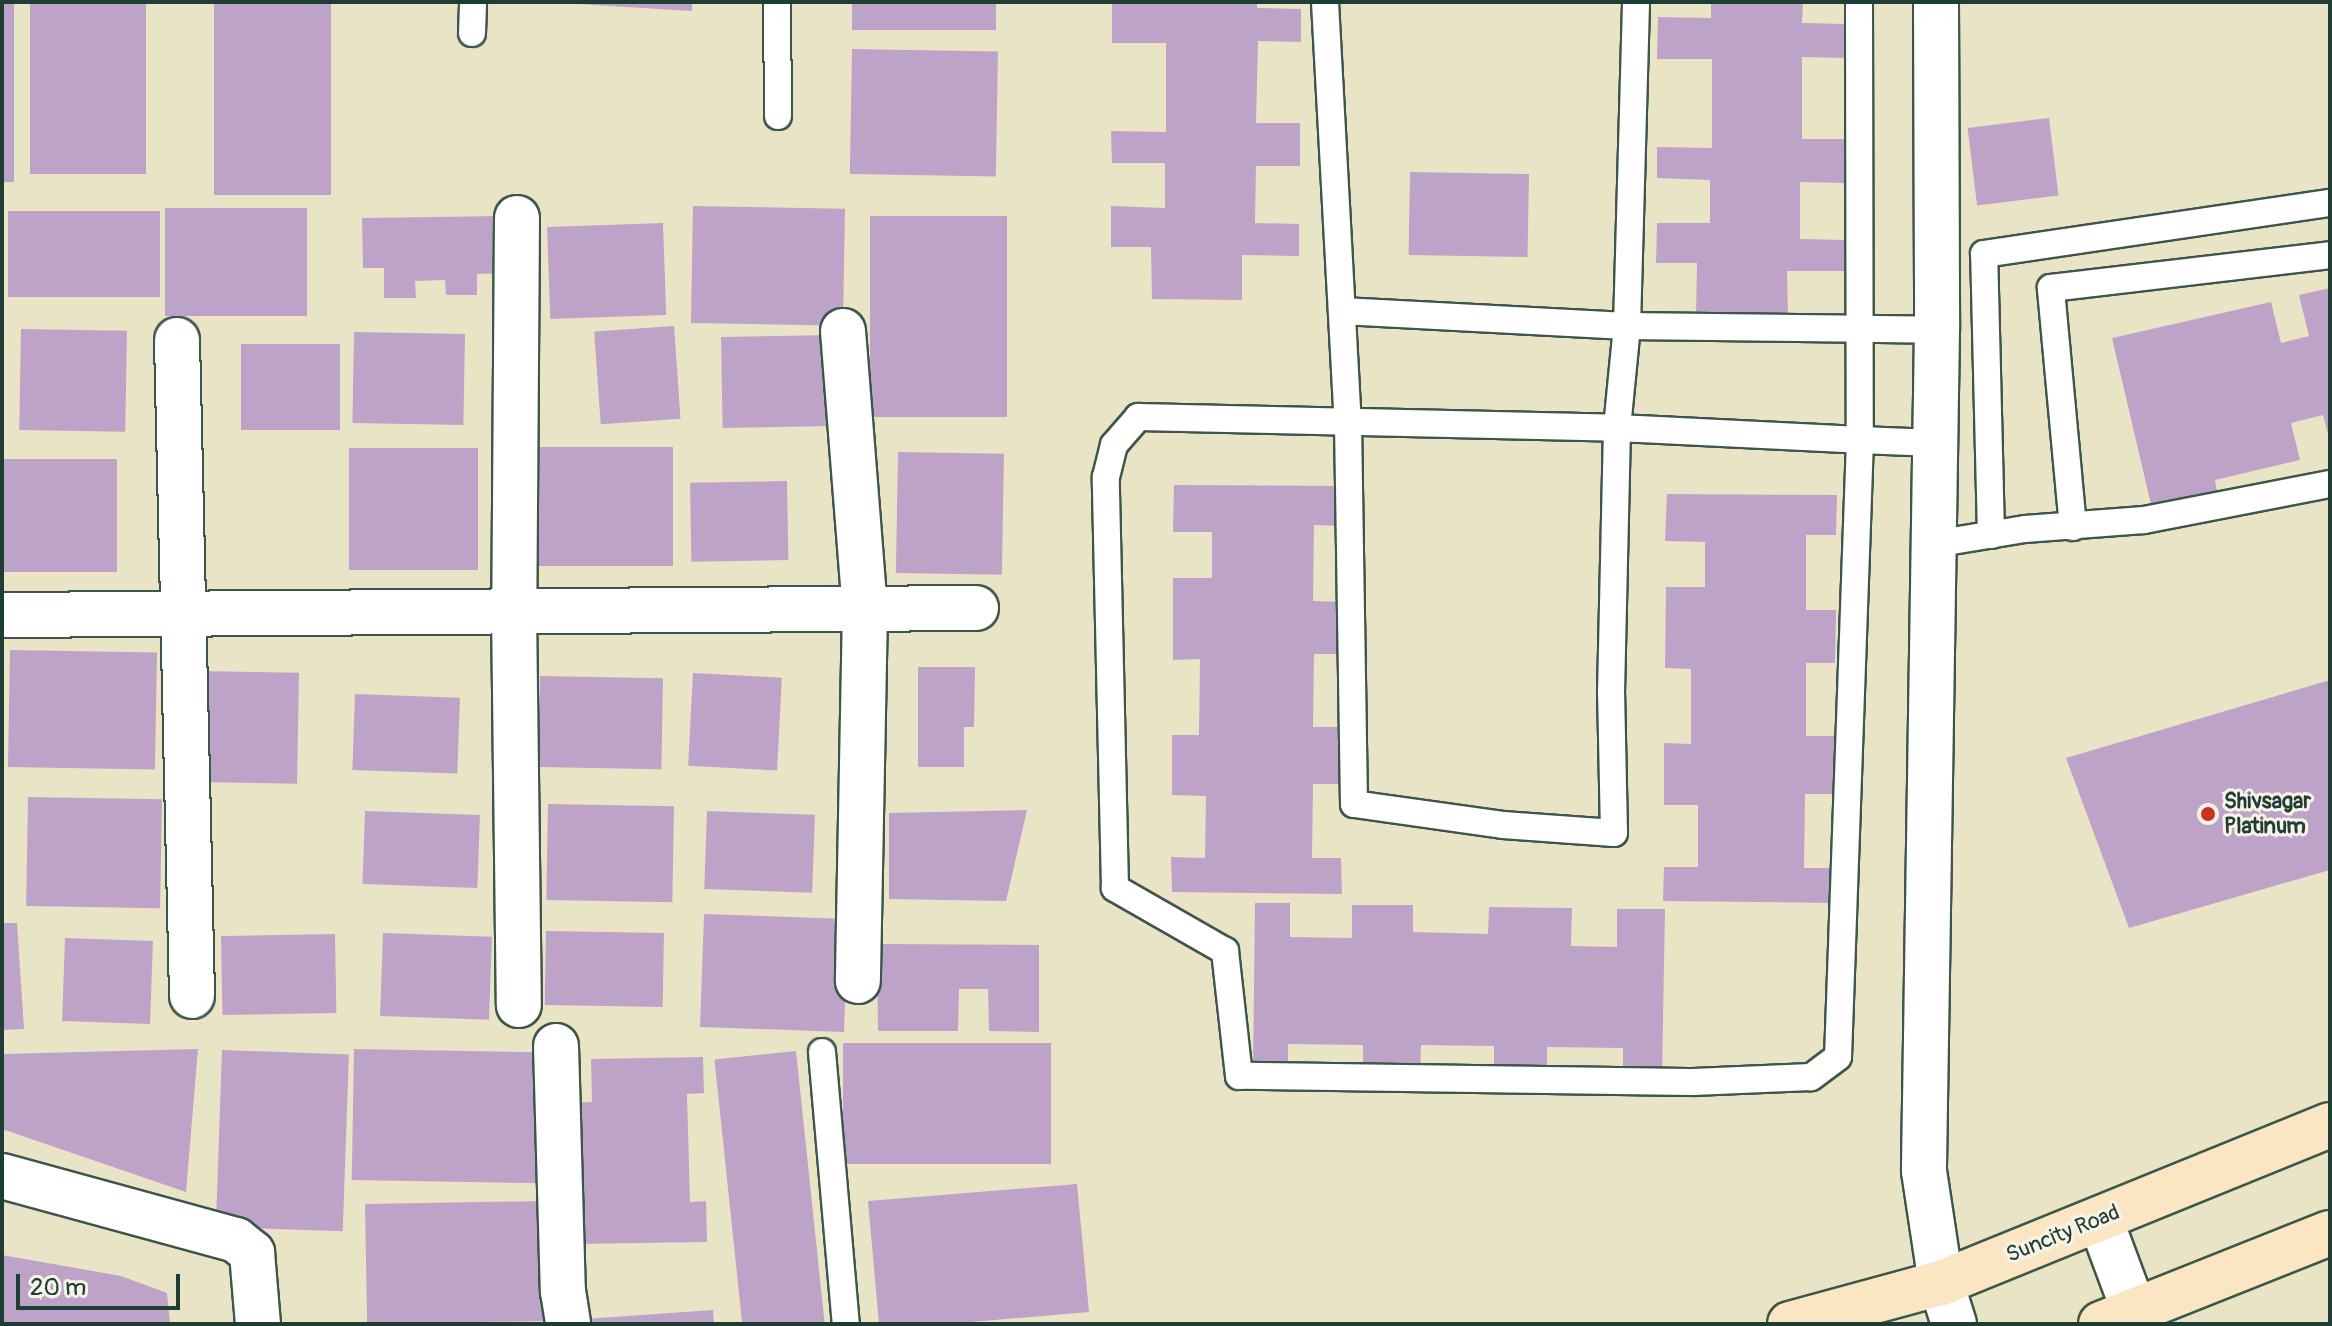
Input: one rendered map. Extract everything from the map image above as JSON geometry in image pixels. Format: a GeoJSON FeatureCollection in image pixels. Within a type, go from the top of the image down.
{"type":"FeatureCollection","features":[{"type":"Feature","properties":{"kind":"street"},"geometry":{"type":"LineString","coordinates":[[1936,2],[1937,330],[1924,1171],[1941,1283],[1954,1324]]}},
{"type":"Feature","properties":{"kind":"street"},"geometry":{"type":"LineString","coordinates":[[517,218],[514,609],[519,1005]]}},
{"type":"Feature","properties":{"kind":"street"},"geometry":{"type":"LineString","coordinates":[[843,331],[865,609],[858,981]]}},
{"type":"Feature","properties":{"kind":"street"},"geometry":{"type":"LineString","coordinates":[[177,340],[192,996]]}},
{"type":"Feature","properties":{"kind":"street"},"geometry":{"type":"LineString","coordinates":[[2,615],[976,608]]}},
{"type":"Feature","properties":{"kind":"street"},"geometry":{"type":"LineString","coordinates":[[556,1046],[563,1291],[568,1324]]}},
{"type":"Feature","properties":{"kind":"street","name":"Suncity Road"},"geometry":{"type":"LineString","coordinates":[[1790,1324],[1941,1283],[2330,1125]]}},
{"type":"Feature","properties":{"kind":"street"},"geometry":{"type":"LineString","coordinates":[[2,1176],[236,1240],[252,1253],[258,1324]]}},
{"type":"Feature","properties":{"kind":"street"},"geometry":{"type":"LineString","coordinates":[[2100,1219],[2125,1320],[2330,1233]]}},
{"type":"Feature","properties":{"kind":"lane"},"geometry":{"type":"LineString","coordinates":[[472,33],[473,2]]}},
{"type":"Feature","properties":{"kind":"lane"},"geometry":{"type":"LineString","coordinates":[[777,2],[778,116]]}},
{"type":"Feature","properties":{"kind":"lane"},"geometry":{"type":"LineString","coordinates":[[1325,2],[1348,423],[1354,804],[1503,825],[1614,833],[1611,693],[1617,428],[1627,326],[1636,2]]}},
{"type":"Feature","properties":{"kind":"lane"},"geometry":{"type":"LineString","coordinates":[[1859,2],[1857,328],[1860,440],[1838,1057],[1811,1077],[1708,1081],[1239,1076],[1225,951],[1115,888],[1106,477],[1114,445],[1138,417],[1617,428],[1860,440],[1935,443]]}},
{"type":"Feature","properties":{"kind":"lane"},"geometry":{"type":"LineString","coordinates":[[1991,535],[1984,254],[2330,203]]}},
{"type":"Feature","properties":{"kind":"lane"},"geometry":{"type":"LineString","coordinates":[[2073,527],[2051,288],[2330,255]]}},
{"type":"Feature","properties":{"kind":"lane"},"geometry":{"type":"LineString","coordinates":[[1342,311],[1627,326],[1937,330]]}},
{"type":"Feature","properties":{"kind":"lane"},"geometry":{"type":"LineString","coordinates":[[1934,544],[1991,535],[2144,520],[2330,484]]}},
{"type":"Feature","properties":{"kind":"lane"},"geometry":{"type":"LineString","coordinates":[[822,1052],[846,1324]]}},
{"type":"Feature","properties":{"kind":"building"},"geometry":{"type":"Polygon","coordinates":[[[2,2],[14,2],[14,182],[2,182],[2,2]]]}},
{"type":"Feature","properties":{"kind":"building"},"geometry":{"type":"Polygon","coordinates":[[[30,2],[146,2],[146,174],[30,174],[30,2]]]}},
{"type":"Feature","properties":{"kind":"building"},"geometry":{"type":"Polygon","coordinates":[[[214,2],[331,2],[331,195],[214,195],[214,2]]]}},
{"type":"Feature","properties":{"kind":"building"},"geometry":{"type":"Polygon","coordinates":[[[544,2],[692,2],[692,11],[544,2]]]}},
{"type":"Feature","properties":{"kind":"building"},"geometry":{"type":"Polygon","coordinates":[[[852,2],[996,2],[996,30],[852,30],[852,2]]]}},
{"type":"Feature","properties":{"kind":"building"},"geometry":{"type":"Polygon","coordinates":[[[1112,2],[1257,2],[1257,8],[1301,9],[1301,42],[1258,41],[1256,123],[1300,123],[1300,166],[1256,166],[1255,223],[1299,224],[1299,256],[1242,255],[1242,300],[1152,299],[1151,247],[1111,247],[1111,206],[1165,208],[1165,163],[1112,163],[1111,131],[1166,132],[1166,43],[1112,43],[1112,2]]]}},
{"type":"Feature","properties":{"kind":"building"},"geometry":{"type":"Polygon","coordinates":[[[1711,2],[1803,2],[1802,23],[1846,24],[1846,58],[1802,57],[1802,139],[1845,139],[1845,183],[1800,182],[1800,239],[1845,240],[1845,271],[1787,271],[1788,316],[1696,315],[1697,263],[1656,263],[1657,223],[1710,223],[1710,180],[1657,178],[1657,147],[1712,148],[1712,59],[1657,59],[1658,17],[1711,18],[1711,2]]]}},
{"type":"Feature","properties":{"kind":"building"},"geometry":{"type":"Polygon","coordinates":[[[852,49],[998,52],[996,177],[850,174],[852,49]]]}},
{"type":"Feature","properties":{"kind":"building"},"geometry":{"type":"Polygon","coordinates":[[[2049,118],[2059,195],[1977,205],[1968,128],[2049,118]]]}},
{"type":"Feature","properties":{"kind":"building"},"geometry":{"type":"Polygon","coordinates":[[[1410,172],[1529,174],[1528,257],[1409,255],[1410,172]]]}},
{"type":"Feature","properties":{"kind":"building"},"geometry":{"type":"Polygon","coordinates":[[[693,206],[845,209],[843,326],[691,323],[693,206]]]}},
{"type":"Feature","properties":{"kind":"building"},"geometry":{"type":"Polygon","coordinates":[[[165,208],[307,208],[307,316],[165,316],[165,208]]]}},
{"type":"Feature","properties":{"kind":"building"},"geometry":{"type":"Polygon","coordinates":[[[8,211],[160,211],[160,297],[8,297],[8,211]]]}},
{"type":"Feature","properties":{"kind":"building"},"geometry":{"type":"Polygon","coordinates":[[[502,216],[503,273],[477,274],[477,295],[446,295],[445,280],[415,281],[416,298],[384,298],[384,268],[363,268],[362,218],[502,216]]]}},
{"type":"Feature","properties":{"kind":"building"},"geometry":{"type":"Polygon","coordinates":[[[870,216],[1007,216],[1007,417],[870,417],[870,216]]]}},
{"type":"Feature","properties":{"kind":"building"},"geometry":{"type":"Polygon","coordinates":[[[663,223],[666,315],[550,319],[547,227],[663,223]]]}},
{"type":"Feature","properties":{"kind":"building"},"geometry":{"type":"Polygon","coordinates":[[[2330,288],[2330,441],[2323,415],[2291,423],[2300,460],[2215,480],[2218,497],[2153,513],[2112,338],[2271,302],[2281,343],[2309,336],[2299,295],[2330,288]]]}},
{"type":"Feature","properties":{"kind":"building"},"geometry":{"type":"Polygon","coordinates":[[[674,326],[680,419],[601,424],[594,332],[674,326]]]}},
{"type":"Feature","properties":{"kind":"building"},"geometry":{"type":"Polygon","coordinates":[[[21,329],[127,331],[125,432],[19,430],[21,329]]]}},
{"type":"Feature","properties":{"kind":"building"},"geometry":{"type":"Polygon","coordinates":[[[354,332],[465,334],[463,425],[352,423],[354,332]]]}},
{"type":"Feature","properties":{"kind":"building"},"geometry":{"type":"Polygon","coordinates":[[[831,335],[833,426],[723,428],[721,337],[831,335]]]}},
{"type":"Feature","properties":{"kind":"building"},"geometry":{"type":"Polygon","coordinates":[[[241,344],[340,344],[340,430],[241,430],[241,344]]]}},
{"type":"Feature","properties":{"kind":"building"},"geometry":{"type":"Polygon","coordinates":[[[526,447],[673,447],[673,566],[526,566],[526,447]]]}},
{"type":"Feature","properties":{"kind":"building"},"geometry":{"type":"Polygon","coordinates":[[[349,448],[478,448],[478,570],[349,570],[349,448]]]}},
{"type":"Feature","properties":{"kind":"building"},"geometry":{"type":"Polygon","coordinates":[[[898,452],[1004,454],[1002,575],[896,573],[898,452]]]}},
{"type":"Feature","properties":{"kind":"building"},"geometry":{"type":"Polygon","coordinates":[[[2,459],[117,459],[117,572],[2,572],[2,459]]]}},
{"type":"Feature","properties":{"kind":"building"},"geometry":{"type":"Polygon","coordinates":[[[787,481],[788,560],[691,562],[690,483],[787,481]]]}},
{"type":"Feature","properties":{"kind":"building"},"geometry":{"type":"Polygon","coordinates":[[[1174,485],[1344,486],[1344,526],[1314,525],[1313,601],[1343,602],[1343,654],[1314,654],[1313,727],[1343,727],[1342,784],[1313,784],[1312,858],[1341,858],[1342,894],[1172,892],[1171,857],[1205,858],[1206,796],[1172,795],[1172,735],[1199,735],[1200,659],[1173,660],[1173,578],[1212,578],[1212,532],[1173,532],[1174,485]]]}},
{"type":"Feature","properties":{"kind":"building"},"geometry":{"type":"Polygon","coordinates":[[[1667,494],[1837,495],[1836,535],[1806,535],[1806,610],[1836,610],[1835,663],[1806,663],[1806,736],[1835,736],[1834,794],[1805,794],[1804,868],[1834,868],[1834,903],[1663,901],[1664,867],[1698,867],[1698,805],[1664,805],[1664,743],[1691,744],[1691,669],[1665,668],[1666,587],[1705,587],[1705,542],[1665,541],[1667,494]]]}},
{"type":"Feature","properties":{"kind":"building"},"geometry":{"type":"Polygon","coordinates":[[[10,650],[157,653],[155,770],[8,767],[10,650]]]}},
{"type":"Feature","properties":{"kind":"building"},"geometry":{"type":"Polygon","coordinates":[[[918,667],[975,667],[974,727],[964,727],[964,767],[918,767],[918,667]]]}},
{"type":"Feature","properties":{"kind":"building"},"geometry":{"type":"Polygon","coordinates":[[[196,671],[299,673],[297,784],[194,782],[196,671]]]}},
{"type":"Feature","properties":{"kind":"building"},"geometry":{"type":"Polygon","coordinates":[[[693,673],[782,678],[777,771],[688,766],[693,673]]]}},
{"type":"Feature","properties":{"kind":"building"},"geometry":{"type":"Polygon","coordinates":[[[540,676],[663,678],[661,769],[538,767],[540,676]]]}},
{"type":"Feature","properties":{"kind":"building","name":"Shivsagar Platinum"},"geometry":{"type":"Polygon","coordinates":[[[2330,680],[2330,870],[2129,928],[2066,758],[2330,680]]]}},
{"type":"Feature","properties":{"kind":"building"},"geometry":{"type":"Polygon","coordinates":[[[355,694],[460,698],[457,774],[352,770],[355,694]]]}},
{"type":"Feature","properties":{"kind":"building"},"geometry":{"type":"Polygon","coordinates":[[[28,797],[162,799],[160,908],[26,906],[28,797]]]}},
{"type":"Feature","properties":{"kind":"building"},"geometry":{"type":"Polygon","coordinates":[[[548,804],[674,806],[672,902],[546,900],[548,804]]]}},
{"type":"Feature","properties":{"kind":"building"},"geometry":{"type":"Polygon","coordinates":[[[1027,810],[1006,901],[889,899],[889,813],[1027,810]]]}},
{"type":"Feature","properties":{"kind":"building"},"geometry":{"type":"Polygon","coordinates":[[[365,811],[480,815],[477,888],[362,884],[365,811]]]}},
{"type":"Feature","properties":{"kind":"building"},"geometry":{"type":"Polygon","coordinates":[[[707,811],[815,815],[812,893],[704,889],[707,811]]]}},
{"type":"Feature","properties":{"kind":"building"},"geometry":{"type":"Polygon","coordinates":[[[1255,903],[1290,903],[1290,937],[1352,938],[1352,905],[1413,905],[1413,932],[1488,934],[1489,907],[1572,908],[1571,946],[1617,947],[1617,909],[1665,909],[1662,1079],[1623,1078],[1623,1048],[1547,1047],[1547,1077],[1494,1076],[1494,1046],[1421,1045],[1420,1075],[1363,1074],[1363,1045],[1288,1044],[1288,1073],[1253,1072],[1255,903]]]}},
{"type":"Feature","properties":{"kind":"building"},"geometry":{"type":"Polygon","coordinates":[[[704,914],[848,919],[844,1032],[700,1027],[704,914]]]}},
{"type":"Feature","properties":{"kind":"building"},"geometry":{"type":"Polygon","coordinates":[[[2,923],[17,923],[24,1029],[2,1030],[2,923]]]}},
{"type":"Feature","properties":{"kind":"building"},"geometry":{"type":"Polygon","coordinates":[[[546,931],[664,933],[663,1007],[545,1005],[546,931]]]}},
{"type":"Feature","properties":{"kind":"building"},"geometry":{"type":"Polygon","coordinates":[[[383,933],[492,937],[489,1020],[380,1016],[383,933]]]}},
{"type":"Feature","properties":{"kind":"building"},"geometry":{"type":"Polygon","coordinates":[[[335,934],[336,1013],[222,1015],[221,936],[335,934]]]}},
{"type":"Feature","properties":{"kind":"building"},"geometry":{"type":"Polygon","coordinates":[[[65,938],[153,941],[150,1024],[62,1021],[65,938]]]}},
{"type":"Feature","properties":{"kind":"building"},"geometry":{"type":"Polygon","coordinates":[[[877,944],[1039,945],[1039,1032],[989,1031],[988,989],[959,989],[958,1031],[878,1031],[877,944]]]}},
{"type":"Feature","properties":{"kind":"building"},"geometry":{"type":"Polygon","coordinates":[[[843,1043],[1051,1043],[1051,1164],[843,1164],[843,1043]]]}},
{"type":"Feature","properties":{"kind":"building"},"geometry":{"type":"Polygon","coordinates":[[[198,1049],[186,1192],[2,1129],[2,1054],[198,1049]]]}},
{"type":"Feature","properties":{"kind":"building"},"geometry":{"type":"Polygon","coordinates":[[[354,1049],[548,1052],[546,1183],[352,1180],[354,1049]]]}},
{"type":"Feature","properties":{"kind":"building"},"geometry":{"type":"Polygon","coordinates":[[[222,1050],[349,1054],[343,1231],[216,1227],[222,1050]]]}},
{"type":"Feature","properties":{"kind":"building"},"geometry":{"type":"Polygon","coordinates":[[[796,1051],[825,1324],[742,1324],[714,1060],[796,1051]]]}},
{"type":"Feature","properties":{"kind":"building"},"geometry":{"type":"Polygon","coordinates":[[[703,1057],[704,1093],[687,1094],[690,1202],[706,1201],[707,1242],[574,1244],[571,1103],[592,1102],[591,1059],[703,1057]]]}},
{"type":"Feature","properties":{"kind":"building"},"geometry":{"type":"Polygon","coordinates":[[[1077,1184],[1089,1312],[948,1324],[879,1324],[868,1201],[1077,1184]]]}},
{"type":"Feature","properties":{"kind":"building"},"geometry":{"type":"Polygon","coordinates":[[[544,1201],[546,1321],[367,1324],[365,1204],[544,1201]]]}},
{"type":"Feature","properties":{"kind":"building"},"geometry":{"type":"Polygon","coordinates":[[[2,1255],[121,1276],[167,1293],[170,1324],[2,1324],[2,1255]]]}},
{"type":"Feature","properties":{"kind":"building"},"geometry":{"type":"Polygon","coordinates":[[[713,1310],[714,1324],[585,1324],[585,1319],[713,1310]]]}},
{"type":"Feature","properties":{"kind":"place","name":"Shivsagar Platinum"},"geometry":{"type":"Point","coordinates":[2208,814]}}]}
